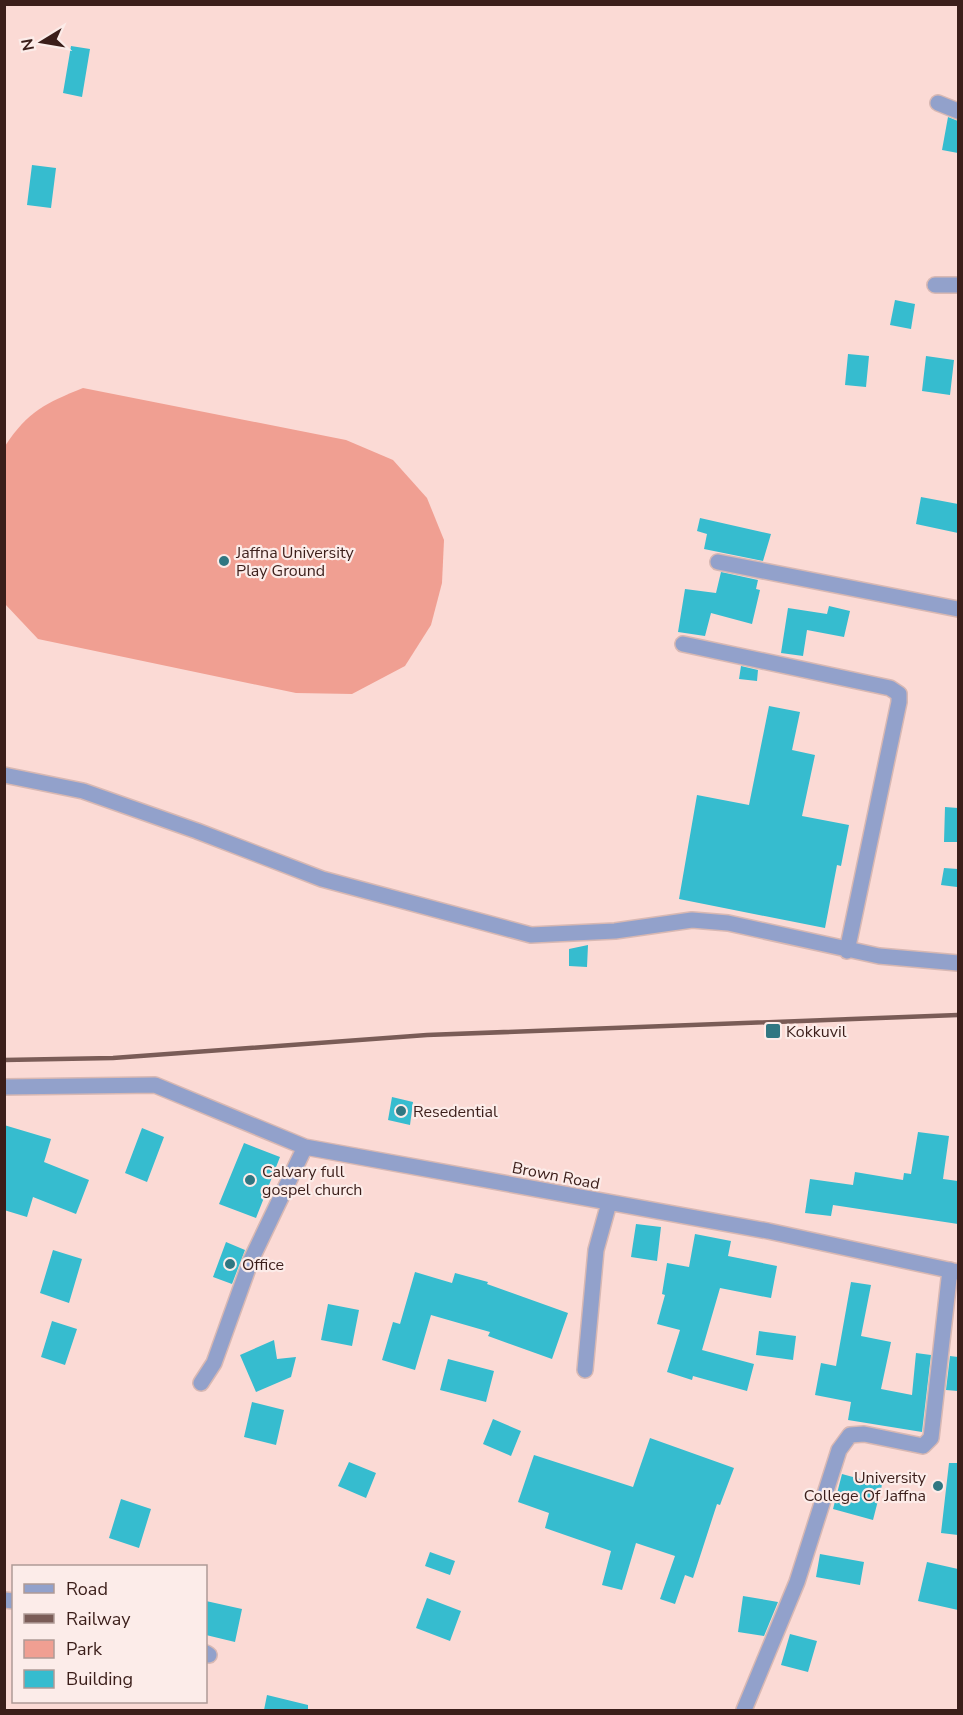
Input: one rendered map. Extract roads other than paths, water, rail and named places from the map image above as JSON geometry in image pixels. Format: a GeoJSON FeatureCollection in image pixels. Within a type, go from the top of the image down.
{"type":"FeatureCollection","features":[{"type":"Feature","properties":{"kind":"street"},"geometry":{"type":"LineString","coordinates":[[938,103],[958,111]]}},
{"type":"Feature","properties":{"kind":"street"},"geometry":{"type":"LineString","coordinates":[[935,285],[958,285]]}},
{"type":"Feature","properties":{"kind":"street"},"geometry":{"type":"LineString","coordinates":[[718,562],[958,609]]}},
{"type":"Feature","properties":{"kind":"street"},"geometry":{"type":"LineString","coordinates":[[683,644],[890,688],[899,694],[847,951]]}},
{"type":"Feature","properties":{"kind":"street"},"geometry":{"type":"LineString","coordinates":[[4,775],[83,791],[197,831],[322,879],[531,934],[615,931],[692,920],[728,923],[847,951],[958,963]]}},
{"type":"Feature","properties":{"kind":"street","name":"Brown Road"},"geometry":{"type":"LineString","coordinates":[[4,1087],[155,1084],[305,1147],[768,1231],[954,1271]]}},
{"type":"Feature","properties":{"kind":"street"},"geometry":{"type":"LineString","coordinates":[[201,1383],[214,1363],[251,1260],[305,1147]]}},
{"type":"Feature","properties":{"kind":"street"},"geometry":{"type":"LineString","coordinates":[[585,1370],[596,1250],[609,1203]]}},
{"type":"Feature","properties":{"kind":"street"},"geometry":{"type":"LineString","coordinates":[[744,1710],[797,1582],[839,1450],[850,1435],[864,1434],[923,1446],[931,1438],[954,1271]]}},
{"type":"Feature","properties":{"kind":"railway"},"geometry":{"type":"LineString","coordinates":[[4,1060],[113,1058],[427,1035],[958,1015]]}},
{"type":"Feature","properties":{"kind":"place","name":"Jaffna University Play Ground"},"geometry":{"type":"Point","coordinates":[224,561]}},
{"type":"Feature","properties":{"kind":"place","name":"Kokkuvil"},"geometry":{"type":"Point","coordinates":[773,1031]}},
{"type":"Feature","properties":{"kind":"place","name":"Resedential"},"geometry":{"type":"Point","coordinates":[401,1111]}},
{"type":"Feature","properties":{"kind":"place","name":"Calvary full gospel church"},"geometry":{"type":"Point","coordinates":[250,1180]}},
{"type":"Feature","properties":{"kind":"place","name":"Office"},"geometry":{"type":"Point","coordinates":[230,1264]}},
{"type":"Feature","properties":{"kind":"place","name":"University College Of Jaffna"},"geometry":{"type":"Point","coordinates":[938,1486]}}]}
